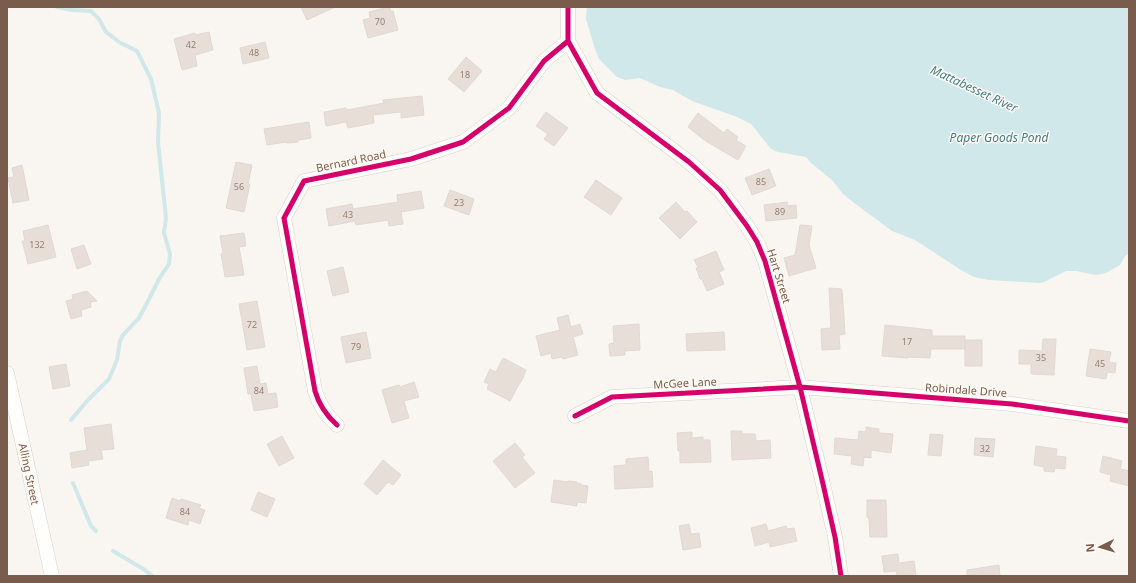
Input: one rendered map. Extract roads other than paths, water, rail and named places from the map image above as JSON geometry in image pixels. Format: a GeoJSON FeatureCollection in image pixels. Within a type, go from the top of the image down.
{"type":"FeatureCollection","features":[{"type":"Feature","properties":{"kind":"street","name":"Hart Street"},"geometry":{"type":"LineString","coordinates":[[568,7],[568,41],[597,93],[689,162],[720,190],[757,242],[765,261],[800,387],[835,537],[841,576]]}},
{"type":"Feature","properties":{"kind":"street","name":"Bernard Road"},"geometry":{"type":"LineString","coordinates":[[337,425],[323,409],[315,391],[284,218],[304,181],[411,159],[463,142],[509,108],[544,61],[568,41]]}},
{"type":"Feature","properties":{"kind":"street","name":"Alling Street"},"geometry":{"type":"LineString","coordinates":[[7,373],[52,576]]}},
{"type":"Feature","properties":{"kind":"street","name":"McGee Lane"},"geometry":{"type":"LineString","coordinates":[[575,416],[612,397],[800,387]]}},
{"type":"Feature","properties":{"kind":"street","name":"Robindale Drive"},"geometry":{"type":"LineString","coordinates":[[800,387],[1012,404],[1129,422]]}},
{"type":"Feature","properties":{"kind":"water","name":"Paper Goods Pond"},"geometry":{"type":"Polygon","coordinates":[[[587,7],[1129,7],[1129,253],[1125,256],[1120,265],[1106,273],[1096,275],[1076,271],[1066,271],[1040,283],[989,280],[974,277],[915,240],[892,231],[843,194],[832,180],[806,157],[778,152],[771,149],[751,124],[737,117],[692,101],[673,90],[660,87],[640,78],[625,80],[617,77],[599,59],[586,19],[587,7]]]}},
{"type":"Feature","properties":{"kind":"waterway"},"geometry":{"type":"LineString","coordinates":[[57,7],[72,10],[91,11],[99,19],[106,32],[119,42],[137,51],[151,79],[159,113],[158,142],[166,218],[164,233],[170,254],[169,264],[159,279],[139,318],[123,335],[120,341],[117,360],[109,379],[71,420]]}},
{"type":"Feature","properties":{"kind":"waterway"},"geometry":{"type":"LineString","coordinates":[[73,483],[91,526],[96,531]]}},
{"type":"Feature","properties":{"kind":"waterway"},"geometry":{"type":"LineString","coordinates":[[113,551],[145,570],[152,576]]}},
{"type":"Feature","properties":{"kind":"water label","name":"Mattabesset River"},"geometry":{"type":"Point","coordinates":[974,89]}}]}
